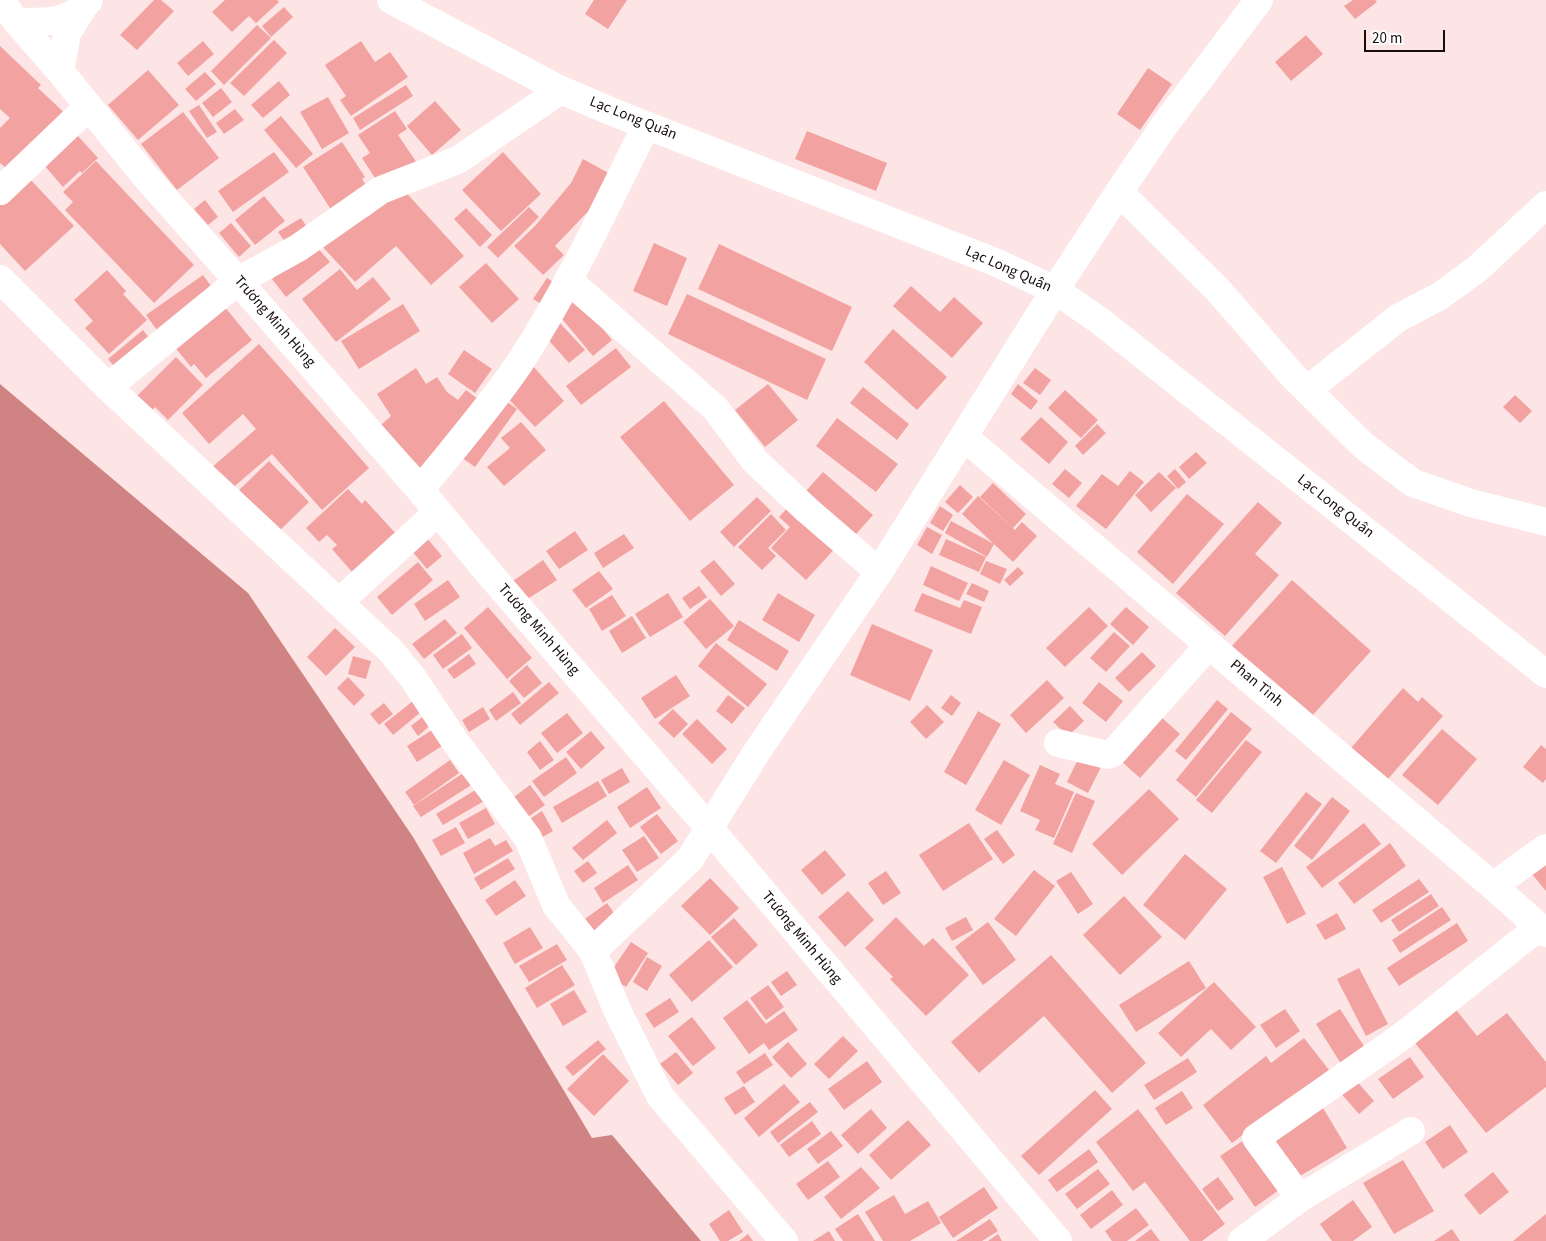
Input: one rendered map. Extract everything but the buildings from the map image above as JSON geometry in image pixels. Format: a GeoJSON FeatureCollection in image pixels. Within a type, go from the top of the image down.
{"type":"FeatureCollection","features":[{"type":"Feature","properties":{"kind":"street","name":"Trương Minh Hùng"},"geometry":{"type":"LineString","coordinates":[[0,0],[145,176],[420,490],[1058,1241]]}},
{"type":"Feature","properties":{"kind":"street","name":"Lạc Long Quân"},"geometry":{"type":"LineString","coordinates":[[392,0],[561,90],[646,126],[995,262],[1055,290],[1100,321],[1546,674]]}},
{"type":"Feature","properties":{"kind":"street"},"geometry":{"type":"LineString","coordinates":[[593,951],[690,859],[756,753],[879,572],[1118,192],[1163,127],[1259,0]]}},
{"type":"Feature","properties":{"kind":"street"},"geometry":{"type":"LineString","coordinates":[[17,22],[64,19],[86,5]]}},
{"type":"Feature","properties":{"kind":"street"},"geometry":{"type":"LineString","coordinates":[[60,71],[67,33],[86,5]]}},
{"type":"Feature","properties":{"kind":"street"},"geometry":{"type":"LineString","coordinates":[[108,387],[238,281],[298,248],[381,190],[458,160],[561,90]]}},
{"type":"Feature","properties":{"kind":"street"},"geometry":{"type":"LineString","coordinates":[[0,191],[88,107]]}},
{"type":"Feature","properties":{"kind":"street"},"geometry":{"type":"LineString","coordinates":[[420,490],[504,385],[536,336],[568,280],[646,126]]}},
{"type":"Feature","properties":{"kind":"street"},"geometry":{"type":"LineString","coordinates":[[1118,192],[1217,289],[1307,390],[1364,446],[1413,483],[1471,502],[1546,522]]}},
{"type":"Feature","properties":{"kind":"street"},"geometry":{"type":"LineString","coordinates":[[1307,390],[1398,318],[1440,296],[1477,270],[1546,205]]}},
{"type":"Feature","properties":{"kind":"street"},"geometry":{"type":"LineString","coordinates":[[0,279],[108,387],[391,651],[414,678],[454,740],[528,838],[556,905],[593,951],[617,1010],[660,1096],[784,1241]]}},
{"type":"Feature","properties":{"kind":"street"},"geometry":{"type":"LineString","coordinates":[[568,280],[715,408],[755,461],[807,510],[879,572]]}},
{"type":"Feature","properties":{"kind":"street","name":"Phan Tình"},"geometry":{"type":"LineString","coordinates":[[964,437],[1494,886],[1543,930]]}},
{"type":"Feature","properties":{"kind":"street"},"geometry":{"type":"LineString","coordinates":[[338,602],[438,512]]}},
{"type":"Feature","properties":{"kind":"street"},"geometry":{"type":"LineString","coordinates":[[1058,743],[1107,755],[1114,753],[1209,645]]}},
{"type":"Feature","properties":{"kind":"street"},"geometry":{"type":"LineString","coordinates":[[1494,886],[1546,848]]}},
{"type":"Feature","properties":{"kind":"street"},"geometry":{"type":"LineString","coordinates":[[1300,1198],[1256,1138],[1401,1037],[1543,930]]}},
{"type":"Feature","properties":{"kind":"street"},"geometry":{"type":"LineString","coordinates":[[1242,1241],[1300,1198],[1411,1131]]}},
{"type":"Feature","properties":{"kind":"shaded area"},"geometry":{"type":"Polygon","coordinates":[[[0,384],[248,593],[413,837],[592,1138],[612,1135],[701,1241],[0,1241],[0,384]]]}}]}
